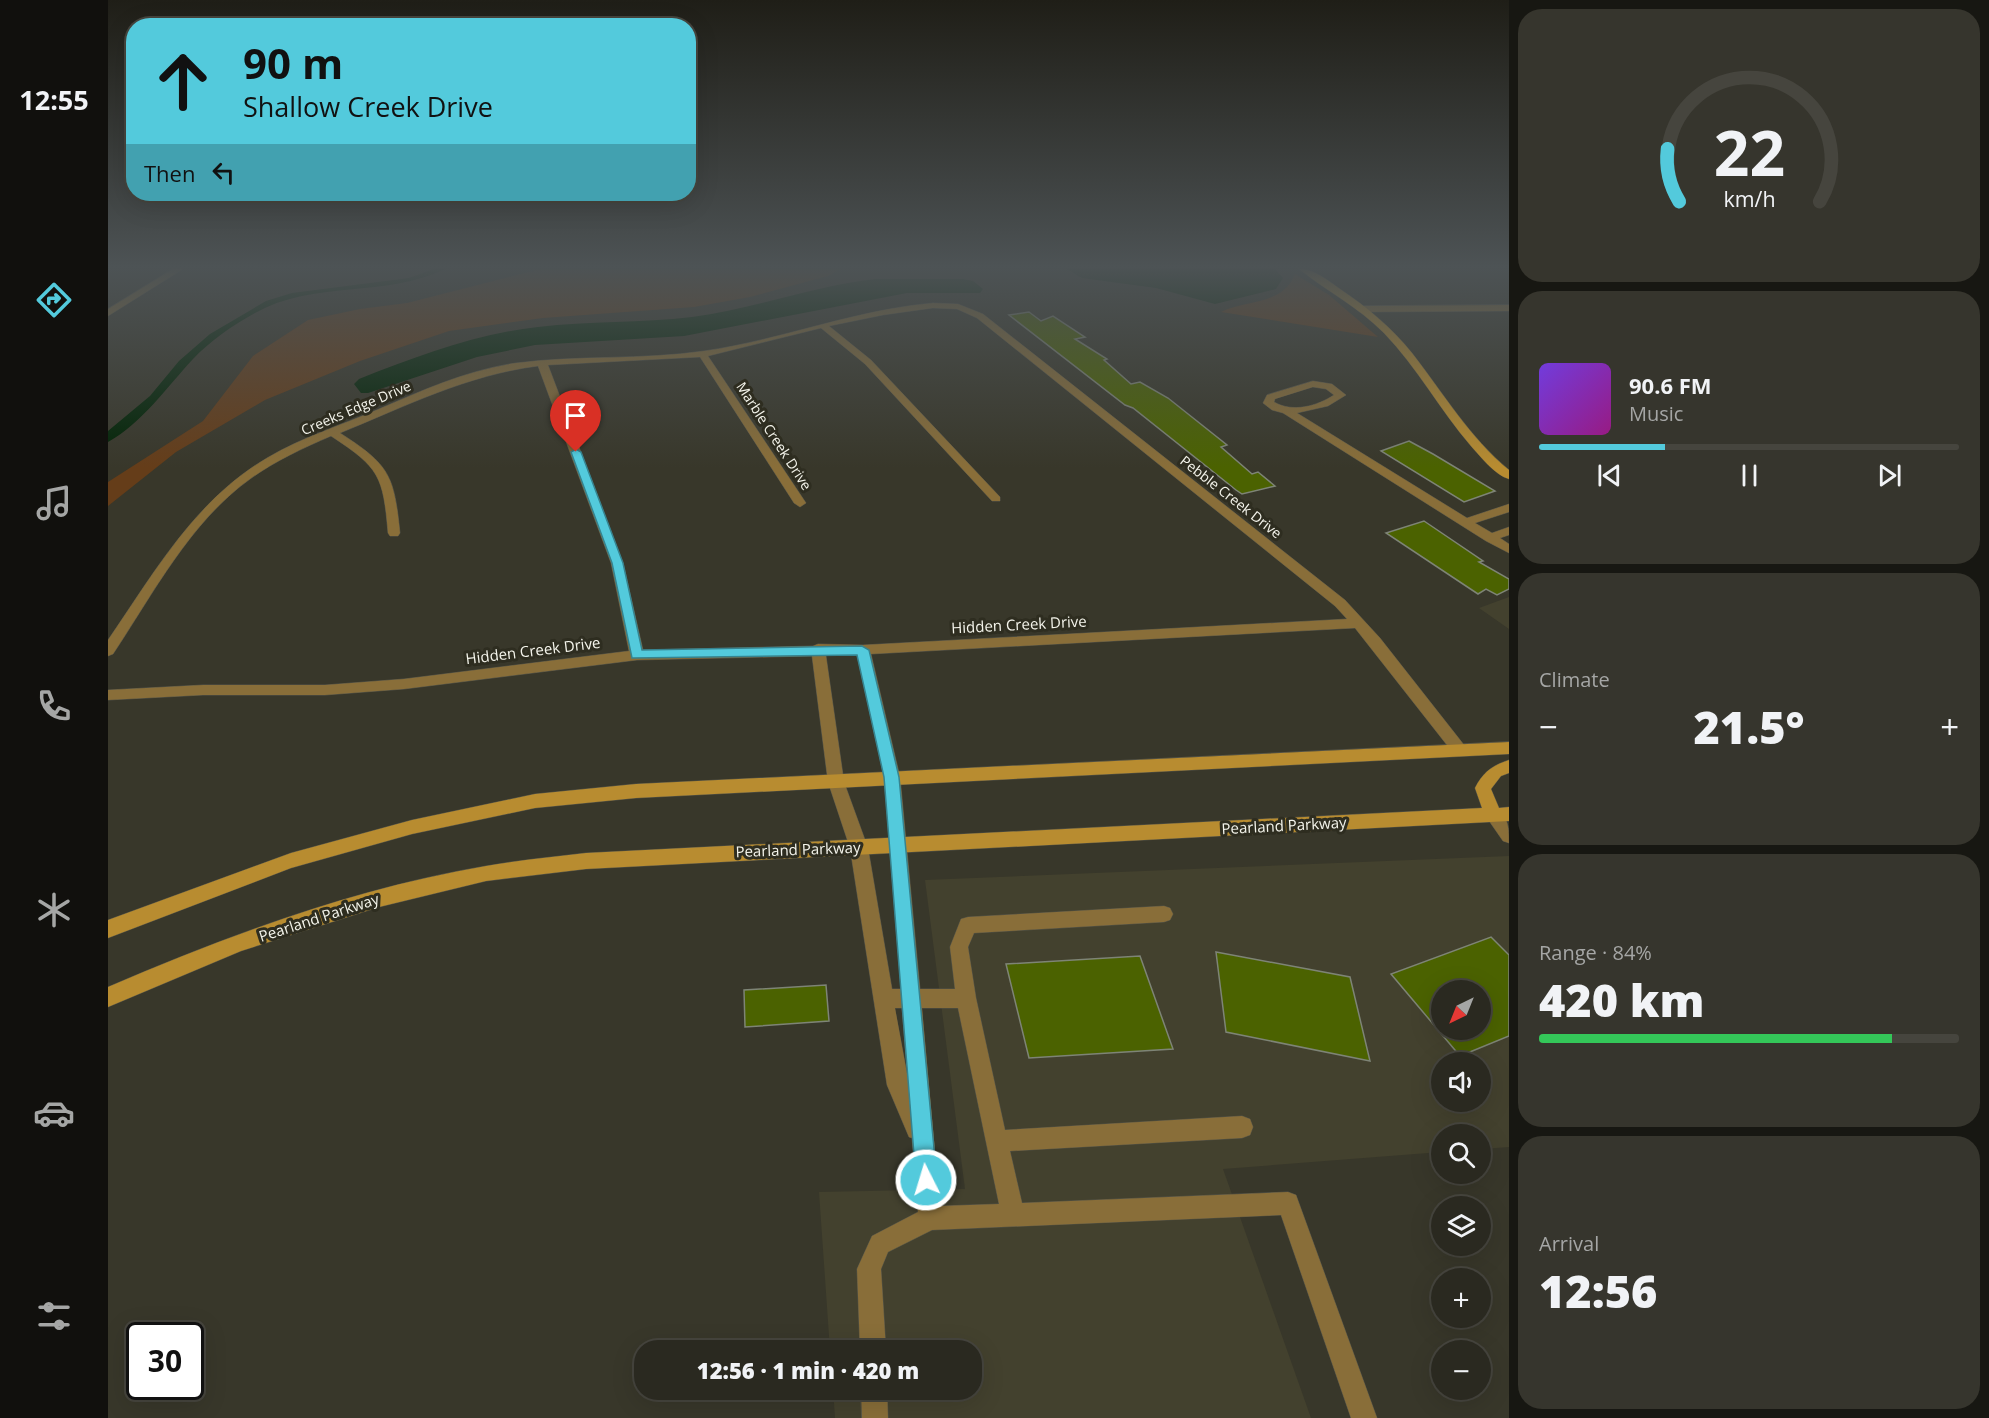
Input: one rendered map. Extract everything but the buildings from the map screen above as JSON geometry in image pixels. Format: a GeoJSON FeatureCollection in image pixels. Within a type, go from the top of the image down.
{"type":"FeatureCollection","features":[{"type":"Feature","properties":{"kind":"main road"},"geometry":{"type":"LineString","coordinates":[[1389,335],[1399,344],[1467,437],[1509,476]]}},
{"type":"Feature","properties":{"kind":"main road"},"geometry":{"type":"LineString","coordinates":[[108,929],[143,914],[291,861],[412,827],[535,801],[636,791],[836,782],[892,777],[1509,748]]}},
{"type":"Feature","properties":{"kind":"main road"},"geometry":{"type":"LineString","coordinates":[[1501,815],[1483,788],[1495,772],[1509,766]]}},
{"type":"Feature","properties":{"kind":"main road","name":"Pearland Parkway"},"geometry":{"type":"LineString","coordinates":[[108,997],[267,934],[364,903],[474,876],[586,861],[1501,815]]}},
{"type":"Feature","properties":{"kind":"street","name":"Creeks Edge Drive"},"geometry":{"type":"LineString","coordinates":[[108,651],[189,533],[220,497],[270,460],[462,379],[486,372],[593,358],[703,355],[785,335]]}},
{"type":"Feature","properties":{"kind":"street"},"geometry":{"type":"LineString","coordinates":[[834,335],[868,362],[996,499]]}},
{"type":"Feature","properties":{"kind":"street","name":"Pebble Creek Drive"},"geometry":{"type":"LineString","coordinates":[[1004,335],[1316,583],[1375,641],[1461,750]]}},
{"type":"Feature","properties":{"kind":"street","name":"Marble Creek Drive"},"geometry":{"type":"LineString","coordinates":[[703,355],[800,503]]}},
{"type":"Feature","properties":{"kind":"street"},"geometry":{"type":"LineString","coordinates":[[542,363],[617,563],[637,655]]}},
{"type":"Feature","properties":{"kind":"street"},"geometry":{"type":"LineString","coordinates":[[1288,412],[1295,412],[1341,394],[1329,386],[1313,384],[1268,400],[1273,407],[1288,412],[1509,549]]}},
{"type":"Feature","properties":{"kind":"street"},"geometry":{"type":"LineString","coordinates":[[333,433],[378,465],[387,479],[394,533]]}},
{"type":"Feature","properties":{"kind":"street"},"geometry":{"type":"LineString","coordinates":[[1465,522],[1509,508]]}},
{"type":"Feature","properties":{"kind":"street"},"geometry":{"type":"LineString","coordinates":[[1490,538],[1509,531]]}},
{"type":"Feature","properties":{"kind":"street","name":"Hidden Creek Drive"},"geometry":{"type":"LineString","coordinates":[[108,694],[348,688],[404,684],[637,655],[818,649],[862,650],[1358,623]]}},
{"type":"Feature","properties":{"kind":"street"},"geometry":{"type":"LineString","coordinates":[[818,649],[836,782],[859,848],[898,1085],[923,1142]]}},
{"type":"Feature","properties":{"kind":"street"},"geometry":{"type":"LineString","coordinates":[[862,650],[892,777],[900,846],[930,1218]]}},
{"type":"Feature","properties":{"kind":"street"},"geometry":{"type":"LineString","coordinates":[[1501,815],[1509,836]]}},
{"type":"Feature","properties":{"kind":"street"},"geometry":{"type":"LineString","coordinates":[[1013,1215],[966,998],[959,947],[968,925],[1164,915]]}},
{"type":"Feature","properties":{"kind":"street"},"geometry":{"type":"LineString","coordinates":[[883,999],[966,998]]}},
{"type":"Feature","properties":{"kind":"street"},"geometry":{"type":"LineString","coordinates":[[997,1141],[1242,1127]]}},
{"type":"Feature","properties":{"kind":"street"},"geometry":{"type":"LineString","coordinates":[[873,1340],[869,1269],[880,1244],[930,1218],[1287,1203],[1364,1418]]}},
{"type":"Feature","properties":{"kind":"street"},"geometry":{"type":"LineString","coordinates":[[874,1400],[875,1418]]}},
{"type":"Feature","properties":{"kind":"shaded area"},"geometry":{"type":"Polygon","coordinates":[[[209,335],[221,335],[193,359],[143,415],[108,442],[108,431],[150,396],[179,361],[209,335]]]}},
{"type":"Feature","properties":{"kind":"shaded area"},"geometry":{"type":"Polygon","coordinates":[[[285,335],[437,335],[360,361],[265,400],[176,452],[108,506],[108,482],[203,421],[253,356],[285,335]]]}},
{"type":"Feature","properties":{"kind":"shaded area"},"geometry":{"type":"Polygon","coordinates":[[[491,335],[688,335],[535,345],[477,357],[368,393],[361,393],[354,384],[359,379],[469,340],[491,335]]]}},
{"type":"Feature","properties":{"kind":"shaded area"},"geometry":{"type":"Polygon","coordinates":[[[1509,597],[1509,629],[1479,608],[1509,597]]]}},
{"type":"Feature","properties":{"kind":"shaded area"},"geometry":{"type":"Polygon","coordinates":[[[1509,856],[1509,1147],[1491,1148],[1491,1124],[1431,1124],[1431,1153],[1223,1169],[1311,1418],[835,1418],[834,1400],[982,1400],[982,1340],[829,1340],[819,1192],[965,1189],[925,880],[1509,856]]]}},
{"type":"Feature","properties":{"kind":"route"},"geometry":{"type":"LineString","coordinates":[[576,452],[617,563],[637,655],[818,649],[862,650],[892,777],[900,846],[926,1180]]}}]}
